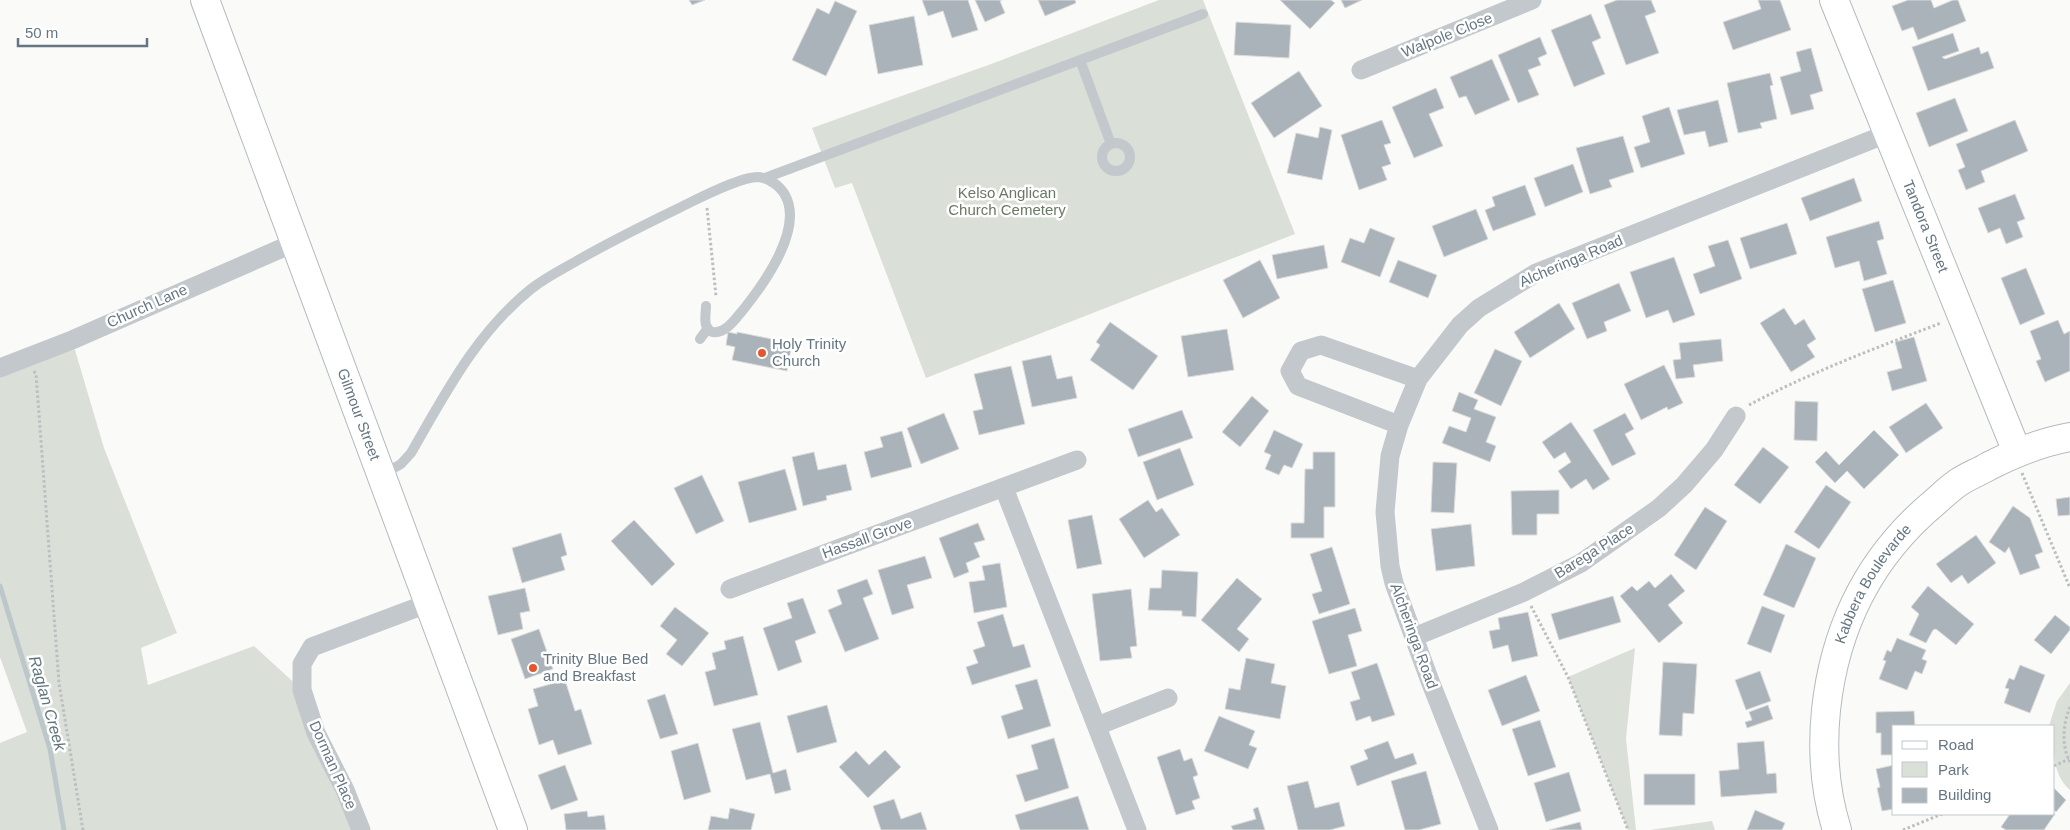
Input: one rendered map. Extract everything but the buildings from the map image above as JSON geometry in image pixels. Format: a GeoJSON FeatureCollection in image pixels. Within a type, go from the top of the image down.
{"type":"FeatureCollection","features":[{"type":"Feature","properties":{"kind":"street","name":"Gilmour Street"},"geometry":{"type":"LineString","coordinates":[[205,0],[513,830]]}},
{"type":"Feature","properties":{"kind":"street","name":"Walpole Close"},"geometry":{"type":"LineString","coordinates":[[1361,70],[1532,0]]}},
{"type":"Feature","properties":{"kind":"street","name":"Tandora Street"},"geometry":{"type":"LineString","coordinates":[[1834,0],[2017,452]]}},
{"type":"Feature","properties":{"kind":"street","name":"Alcheringa Road"},"geometry":{"type":"LineString","coordinates":[[1489,830],[1414,637],[1394,583],[1390,566],[1385,512],[1390,456],[1399,425],[1418,379],[1460,325],[1479,308],[1536,273],[1889,133]]}},
{"type":"Feature","properties":{"kind":"street","name":"Church Lane"},"geometry":{"type":"LineString","coordinates":[[0,368],[72,340],[294,243]]}},
{"type":"Feature","properties":{"kind":"street"},"geometry":{"type":"LineString","coordinates":[[1399,425],[1298,386],[1290,371],[1301,352],[1321,345],[1418,379]]}},
{"type":"Feature","properties":{"kind":"street","name":"Barega Place"},"geometry":{"type":"LineString","coordinates":[[1414,637],[1524,592],[1581,563],[1659,508],[1684,485],[1714,450],[1736,416]]}},
{"type":"Feature","properties":{"kind":"street","name":"Kabbera Boulevarde"},"geometry":{"type":"LineString","coordinates":[[1837,830],[1831,810],[1824,736],[1828,693],[1837,650],[1853,607],[1876,564],[1892,543],[1918,516],[1958,482],[2017,452],[2051,440],[2070,437]]}},
{"type":"Feature","properties":{"kind":"street","name":"Hassall Grove"},"geometry":{"type":"LineString","coordinates":[[730,589],[1077,460]]}},
{"type":"Feature","properties":{"kind":"street"},"geometry":{"type":"LineString","coordinates":[[1004,488],[1136,830]]}},
{"type":"Feature","properties":{"kind":"street","name":"Dorman Place"},"geometry":{"type":"LineString","coordinates":[[361,830],[345,790],[316,733],[302,690],[302,664],[312,647],[429,603]]}},
{"type":"Feature","properties":{"kind":"street"},"geometry":{"type":"LineString","coordinates":[[1097,726],[1168,698]]}},
{"type":"Feature","properties":{"kind":"lane"},"geometry":{"type":"LineString","coordinates":[[381,476],[401,464],[411,453],[473,350],[515,303],[532,288],[614,240],[705,194],[751,178],[765,178],[1203,14]]}},
{"type":"Feature","properties":{"kind":"lane"},"geometry":{"type":"LineString","coordinates":[[1080,60],[1111,144]]}},
{"type":"Feature","properties":{"kind":"lane"},"geometry":{"type":"LineString","coordinates":[[706,306],[705,321],[708,328],[714,332],[729,326],[757,293],[775,263],[785,239],[789,205],[781,189],[765,178]]}},
{"type":"Feature","properties":{"kind":"lane"},"geometry":{"type":"LineString","coordinates":[[700,339],[708,328]]}},
{"type":"Feature","properties":{"kind":"path"},"geometry":{"type":"LineString","coordinates":[[707,208],[720,331]]}},
{"type":"Feature","properties":{"kind":"path"},"geometry":{"type":"LineString","coordinates":[[1736,416],[1741,409],[1822,370],[1960,315]]}},
{"type":"Feature","properties":{"kind":"path"},"geometry":{"type":"LineString","coordinates":[[26,358],[36,374],[59,682],[83,830]]}},
{"type":"Feature","properties":{"kind":"path"},"geometry":{"type":"LineString","coordinates":[[2017,452],[2020,467],[2070,588]]}},
{"type":"Feature","properties":{"kind":"path"},"geometry":{"type":"LineString","coordinates":[[1524,592],[1568,676],[1628,830]]}},
{"type":"Feature","properties":{"kind":"path"},"geometry":{"type":"LineString","coordinates":[[2055,766],[2069,760],[2064,739],[2065,718],[2070,707]]}},
{"type":"Feature","properties":{"kind":"path"},"geometry":{"type":"LineString","coordinates":[[1904,830],[1940,815]]}},
{"type":"Feature","properties":{"kind":"green space","name":"Kelso Anglican Church Cemetery"},"geometry":{"type":"Polygon","coordinates":[[[1159,0],[1203,0],[1295,234],[926,378],[852,183],[835,188],[812,128],[994,63],[1159,0]]]}},
{"type":"Feature","properties":{"kind":"green space"},"geometry":{"type":"Polygon","coordinates":[[[72,340],[104,448],[177,633],[141,648],[148,685],[254,646],[302,690],[361,830],[0,830],[0,743],[27,732],[0,657],[0,368],[72,340]]]}},
{"type":"Feature","properties":{"kind":"green space"},"geometry":{"type":"Polygon","coordinates":[[[1635,648],[1626,739],[1636,830],[1628,830],[1568,677],[1635,648]]]}},
{"type":"Feature","properties":{"kind":"green space"},"geometry":{"type":"Polygon","coordinates":[[[2070,683],[2070,790],[2059,776],[2055,761],[2055,725],[2049,725],[2057,701],[2070,683]]]}},
{"type":"Feature","properties":{"kind":"green space"},"geometry":{"type":"Polygon","coordinates":[[[1712,821],[1715,830],[1650,830],[1712,821]]]}},
{"type":"Feature","properties":{"kind":"waterway","name":"Raglan Creek"},"geometry":{"type":"LineString","coordinates":[[0,586],[50,749],[64,830]]}},
{"type":"Feature","properties":{"kind":"place","name":"Holy Trinity Church"},"geometry":{"type":"Point","coordinates":[762,353]}},
{"type":"Feature","properties":{"kind":"place","name":"Trinity Blue Bed and Breakfast"},"geometry":{"type":"Point","coordinates":[533,668]}}]}
